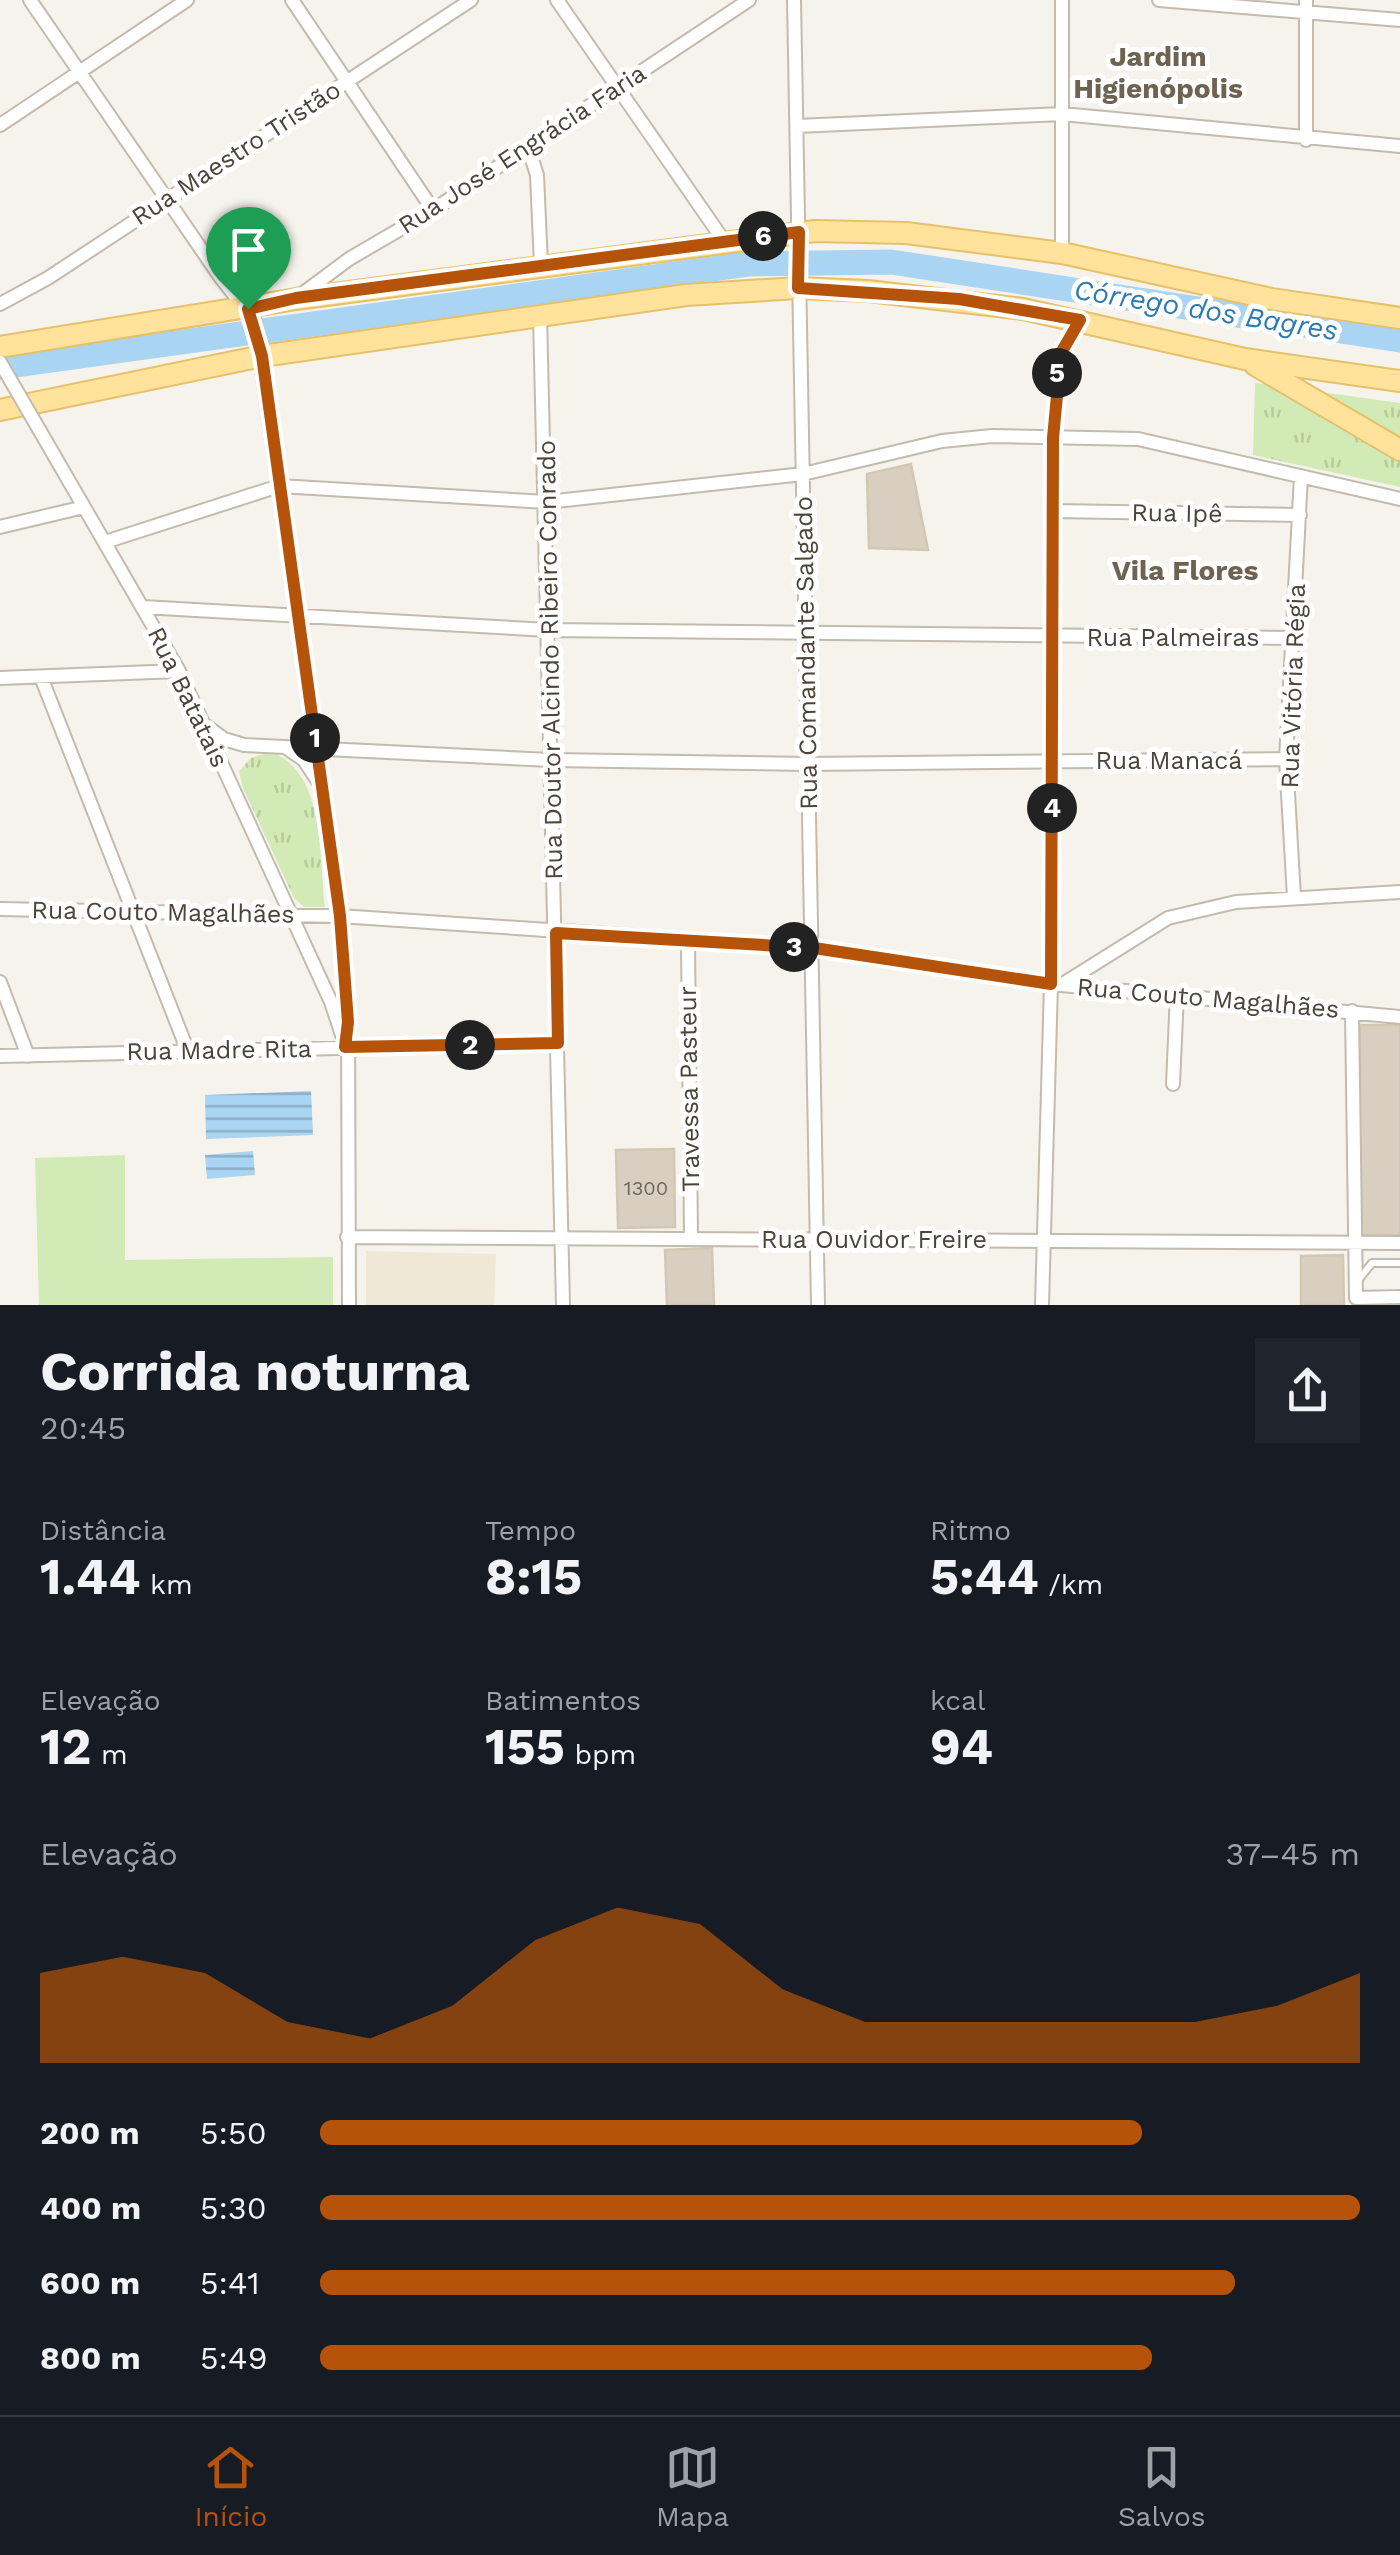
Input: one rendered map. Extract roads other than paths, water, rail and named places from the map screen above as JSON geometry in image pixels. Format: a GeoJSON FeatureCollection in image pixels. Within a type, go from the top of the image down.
{"type":"FeatureCollection","features":[{"type":"Feature","properties":{"kind":"main road"},"geometry":{"type":"LineString","coordinates":[[0,347],[252,315],[296,298],[724,240],[906,233],[1062,254],[1272,299],[1400,318]]}},
{"type":"Feature","properties":{"kind":"main road"},"geometry":{"type":"LineString","coordinates":[[0,410],[261,352],[686,295],[798,284],[959,299],[1080,320],[1245,359],[1400,382]]}},
{"type":"Feature","properties":{"kind":"main road"},"geometry":{"type":"LineString","coordinates":[[1245,359],[1400,450]]}},
{"type":"Feature","properties":{"kind":"street"},"geometry":{"type":"LineString","coordinates":[[30,0],[220,278],[252,315],[261,352],[340,916],[348,1022],[345,1047],[349,1305]]}},
{"type":"Feature","properties":{"kind":"street"},"geometry":{"type":"LineString","coordinates":[[0,126],[187,0]]}},
{"type":"Feature","properties":{"kind":"street"},"geometry":{"type":"LineString","coordinates":[[292,0],[434,210]]}},
{"type":"Feature","properties":{"kind":"street","name":"Rua Maestro Tristão"},"geometry":{"type":"LineString","coordinates":[[0,304],[472,0]]}},
{"type":"Feature","properties":{"kind":"street"},"geometry":{"type":"LineString","coordinates":[[557,0],[724,240]]}},
{"type":"Feature","properties":{"kind":"street","name":"Rua José Engrácia Faria"},"geometry":{"type":"LineString","coordinates":[[296,298],[349,259],[434,210],[749,0]]}},
{"type":"Feature","properties":{"kind":"street","name":"Rua Comandante Salgado"},"geometry":{"type":"LineString","coordinates":[[794,0],[818,1305]]}},
{"type":"Feature","properties":{"kind":"street"},"geometry":{"type":"LineString","coordinates":[[1062,0],[1062,254]]}},
{"type":"Feature","properties":{"kind":"street"},"geometry":{"type":"LineString","coordinates":[[1159,0],[1306,5],[1400,20]]}},
{"type":"Feature","properties":{"kind":"street"},"geometry":{"type":"LineString","coordinates":[[1306,5],[1306,140]]}},
{"type":"Feature","properties":{"kind":"street"},"geometry":{"type":"LineString","coordinates":[[796,126],[1062,114],[1400,146]]}},
{"type":"Feature","properties":{"kind":"street"},"geometry":{"type":"LineString","coordinates":[[528,147],[537,175],[541,265]]}},
{"type":"Feature","properties":{"kind":"street","name":"Rua Doutor Alcindo Ribeiro Conrado"},"geometry":{"type":"LineString","coordinates":[[540,315],[563,1305]]}},
{"type":"Feature","properties":{"kind":"street"},"geometry":{"type":"LineString","coordinates":[[1042,1305],[1056,984],[1053,438],[1061,353],[1080,320]]}},
{"type":"Feature","properties":{"kind":"street","name":"Rua Batatais"},"geometry":{"type":"LineString","coordinates":[[0,362],[178,671],[331,1002],[345,1047]]}},
{"type":"Feature","properties":{"kind":"street"},"geometry":{"type":"LineString","coordinates":[[105,542],[280,486],[547,502],[803,474],[942,441],[992,436],[1138,440],[1400,499]]}},
{"type":"Feature","properties":{"kind":"street","name":"Rua Vitória Régia"},"geometry":{"type":"LineString","coordinates":[[1294,897],[1286,759],[1302,476]]}},
{"type":"Feature","properties":{"kind":"street"},"geometry":{"type":"LineString","coordinates":[[0,527],[84,506]]}},
{"type":"Feature","properties":{"kind":"street","name":"Rua Ipê"},"geometry":{"type":"LineString","coordinates":[[1054,512],[1300,515]]}},
{"type":"Feature","properties":{"kind":"street","name":"Rua Palmeiras"},"geometry":{"type":"LineString","coordinates":[[142,607],[300,619],[548,630],[1293,638]]}},
{"type":"Feature","properties":{"kind":"street"},"geometry":{"type":"LineString","coordinates":[[0,678],[178,671]]}},
{"type":"Feature","properties":{"kind":"street"},"geometry":{"type":"LineString","coordinates":[[40,677],[188,1049]]}},
{"type":"Feature","properties":{"kind":"street"},"geometry":{"type":"LineString","coordinates":[[313,722],[309,736],[289,746],[304,760],[322,789]]}},
{"type":"Feature","properties":{"kind":"street"},"geometry":{"type":"LineString","coordinates":[[204,725],[224,739],[244,745]]}},
{"type":"Feature","properties":{"kind":"street"},"geometry":{"type":"LineString","coordinates":[[224,769],[230,756],[244,745]]}},
{"type":"Feature","properties":{"kind":"street","name":"Rua Manacá"},"geometry":{"type":"LineString","coordinates":[[244,745],[552,760],[807,764],[1286,759]]}},
{"type":"Feature","properties":{"kind":"street"},"geometry":{"type":"LineString","coordinates":[[1056,984],[1168,918],[1236,902],[1400,892]]}},
{"type":"Feature","properties":{"kind":"street","name":"Rua Couto Magalhães"},"geometry":{"type":"LineString","coordinates":[[0,909],[340,916],[814,948],[1056,984],[1400,1017]]}},
{"type":"Feature","properties":{"kind":"street","name":"Travessa Pasteur"},"geometry":{"type":"LineString","coordinates":[[688,941],[691,1237]]}},
{"type":"Feature","properties":{"kind":"street"},"geometry":{"type":"LineString","coordinates":[[0,982],[28,1056]]}},
{"type":"Feature","properties":{"kind":"street"},"geometry":{"type":"LineString","coordinates":[[1174,1084],[1178,994]]}},
{"type":"Feature","properties":{"kind":"street"},"geometry":{"type":"LineString","coordinates":[[1352,1011],[1355,1291],[1400,1297]]}},
{"type":"Feature","properties":{"kind":"street","name":"Rua Madre Rita"},"geometry":{"type":"LineString","coordinates":[[0,1056],[558,1043]]}},
{"type":"Feature","properties":{"kind":"street","name":"Rua Ouvidor Freire"},"geometry":{"type":"LineString","coordinates":[[347,1236],[1393,1241]]}},
{"type":"Feature","properties":{"kind":"lane"},"geometry":{"type":"LineString","coordinates":[[1355,1291],[1369,1265],[1400,1263]]}},
{"type":"Feature","properties":{"kind":"water"},"geometry":{"type":"Polygon","coordinates":[[[311,1091],[313,1135],[206,1139],[205,1095],[311,1091]]]}},
{"type":"Feature","properties":{"kind":"water"},"geometry":{"type":"Polygon","coordinates":[[[253,1151],[255,1175],[207,1179],[205,1155],[253,1151]]]}},
{"type":"Feature","properties":{"kind":"waterway","name":"Córrego dos Bagres"},"geometry":{"type":"LineString","coordinates":[[0,367],[748,264],[891,262],[1400,340]]}},
{"type":"Feature","properties":{"kind":"district","name":"Jardim Higienópolis"},"geometry":{"type":"Point","coordinates":[1158,72]}},
{"type":"Feature","properties":{"kind":"district","name":"Vila Flores"},"geometry":{"type":"Point","coordinates":[1185,570]}}]}
